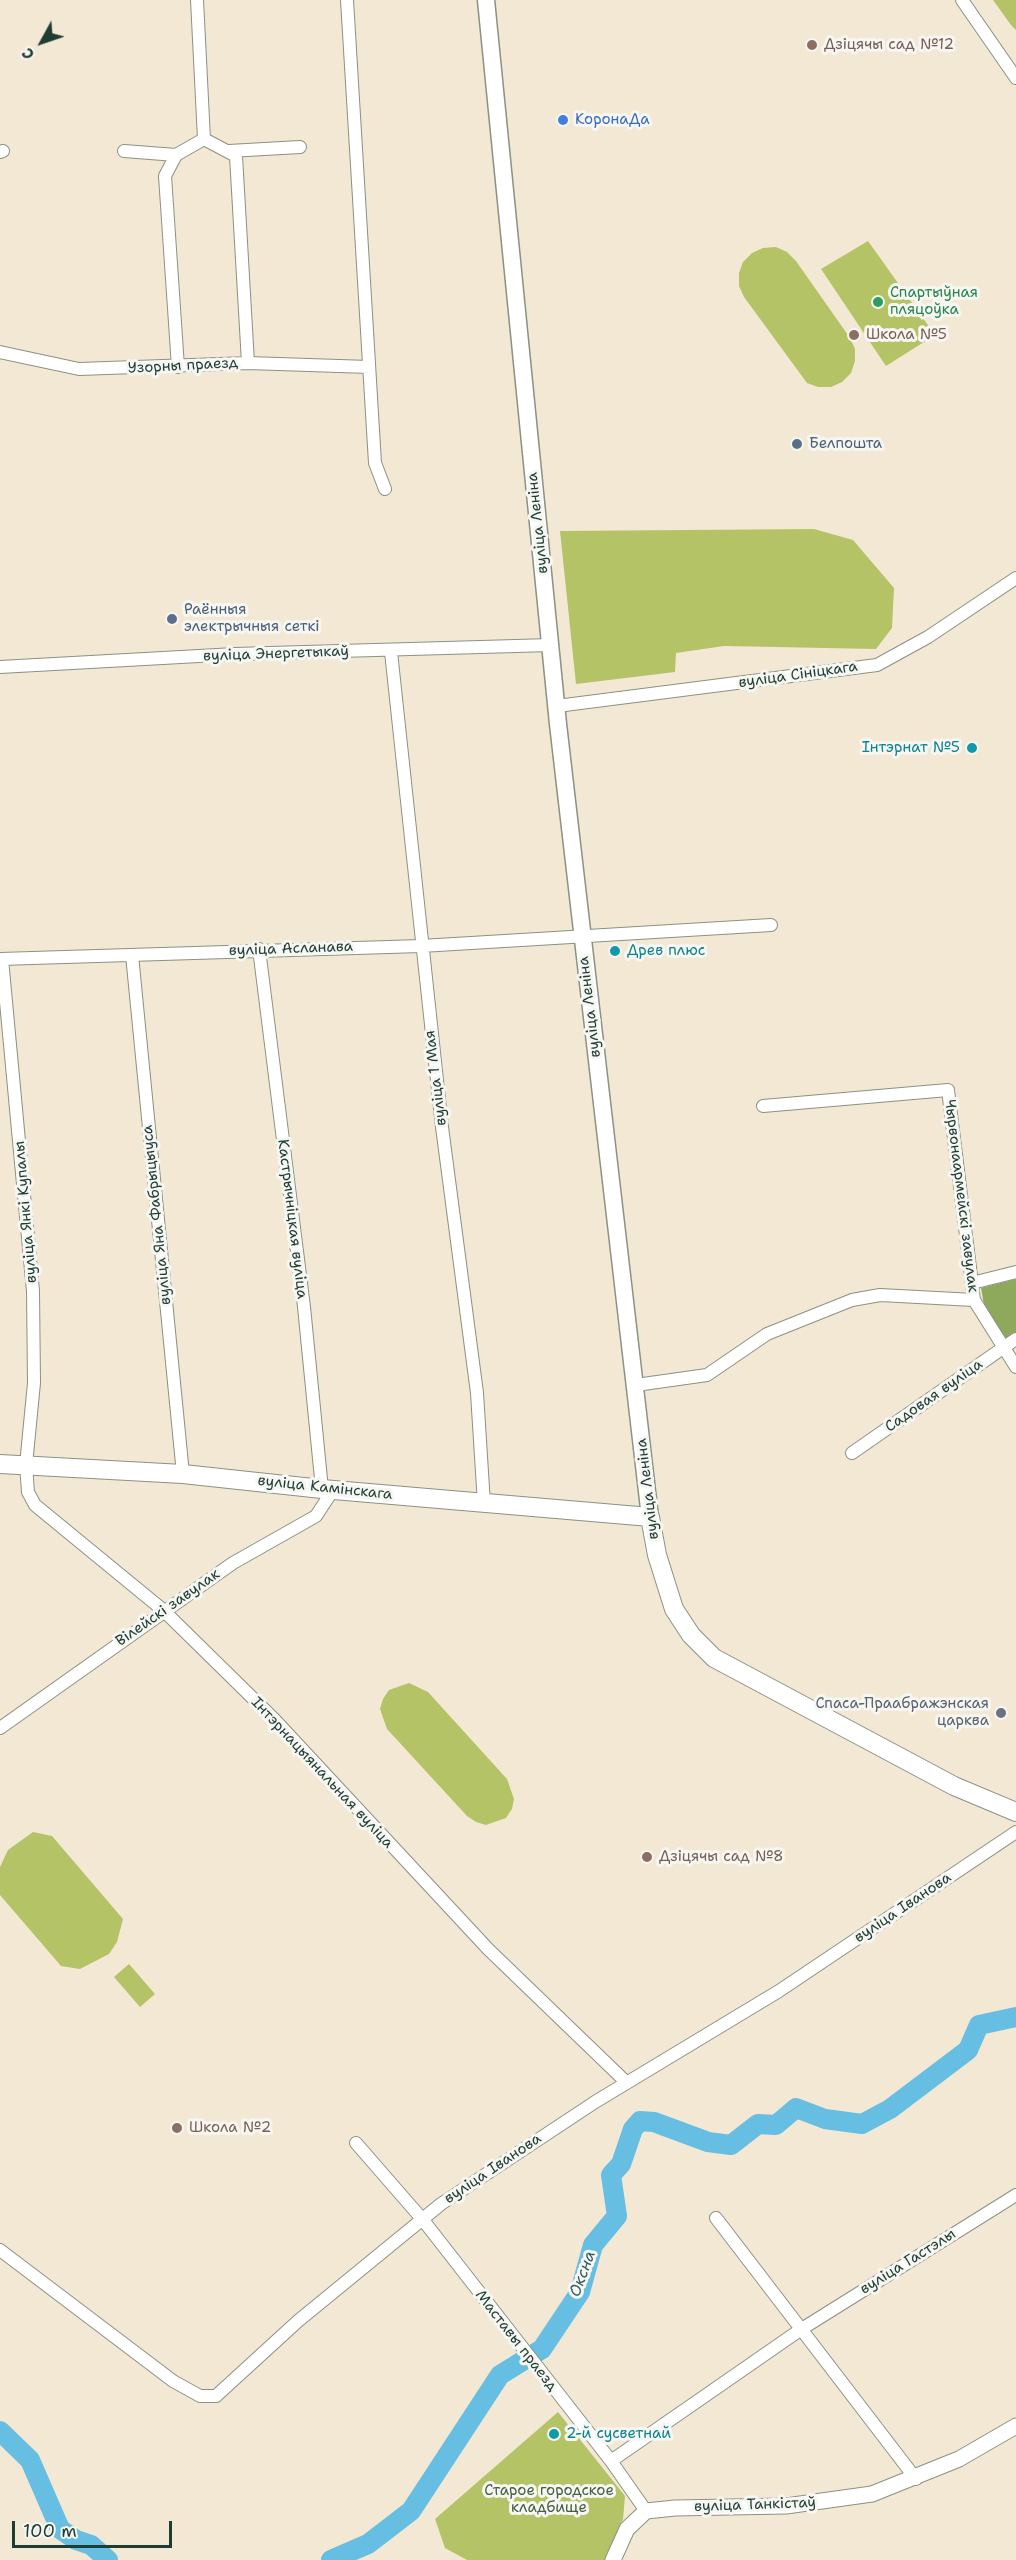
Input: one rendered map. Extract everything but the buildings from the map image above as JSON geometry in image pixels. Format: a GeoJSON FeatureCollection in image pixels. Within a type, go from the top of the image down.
{"type":"FeatureCollection","features":[{"type":"Feature","properties":{"kind":"main road","name":"вуліца Леніна"},"geometry":{"type":"LineString","coordinates":[[486,0],[581,934],[650,1517],[657,1555],[674,1609],[691,1635],[714,1658],[954,1786],[1016,1812]]}},
{"type":"Feature","properties":{"kind":"main road","name":"вуліца Камінскага"},"geometry":{"type":"LineString","coordinates":[[0,1464],[183,1474],[328,1490],[650,1517]]}},
{"type":"Feature","properties":{"kind":"street"},"geometry":{"type":"LineString","coordinates":[[197,0],[204,139]]}},
{"type":"Feature","properties":{"kind":"street"},"geometry":{"type":"LineString","coordinates":[[347,0],[375,463],[385,489]]}},
{"type":"Feature","properties":{"kind":"street"},"geometry":{"type":"LineString","coordinates":[[962,0],[1016,78]]}},
{"type":"Feature","properties":{"kind":"street"},"geometry":{"type":"LineString","coordinates":[[204,139],[236,156],[248,363]]}},
{"type":"Feature","properties":{"kind":"street"},"geometry":{"type":"LineString","coordinates":[[178,367],[165,176],[176,155],[204,139]]}},
{"type":"Feature","properties":{"kind":"street"},"geometry":{"type":"LineString","coordinates":[[228,151],[300,147]]}},
{"type":"Feature","properties":{"kind":"street"},"geometry":{"type":"LineString","coordinates":[[124,151],[176,155]]}},
{"type":"Feature","properties":{"kind":"street","name":"Узорны праезд"},"geometry":{"type":"LineString","coordinates":[[0,352],[79,369],[248,363],[369,367]]}},
{"type":"Feature","properties":{"kind":"street","name":"вуліца Сініцкага"},"geometry":{"type":"LineString","coordinates":[[557,706],[877,665],[928,638],[1016,578]]}},
{"type":"Feature","properties":{"kind":"street","name":"вуліца Энергетыкаў"},"geometry":{"type":"LineString","coordinates":[[0,667],[235,654],[551,645]]}},
{"type":"Feature","properties":{"kind":"street","name":"вуліца 1 Мая"},"geometry":{"type":"LineString","coordinates":[[391,651],[421,946],[477,1393],[484,1504]]}},
{"type":"Feature","properties":{"kind":"street","name":"вуліца Асланава"},"geometry":{"type":"LineString","coordinates":[[1,959],[259,949],[421,946],[581,934],[771,924]]}},
{"type":"Feature","properties":{"kind":"street","name":"Кастрычніцкая вуліца"},"geometry":{"type":"LineString","coordinates":[[259,949],[328,1490]]}},
{"type":"Feature","properties":{"kind":"street","name":"вуліца Яна Фабрыцыуса"},"geometry":{"type":"LineString","coordinates":[[132,955],[183,1474]]}},
{"type":"Feature","properties":{"kind":"street","name":"вуліца Янкі Купалы"},"geometry":{"type":"LineString","coordinates":[[1,959],[33,1291],[34,1383],[26,1465]]}},
{"type":"Feature","properties":{"kind":"street","name":"Чырвонаармейскі завулак"},"geometry":{"type":"LineString","coordinates":[[763,1106],[948,1090],[974,1300],[1016,1366]]}},
{"type":"Feature","properties":{"kind":"street"},"geometry":{"type":"LineString","coordinates":[[972,1283],[1016,1272]]}},
{"type":"Feature","properties":{"kind":"street"},"geometry":{"type":"LineString","coordinates":[[636,1385],[707,1375],[767,1334],[852,1300],[880,1294],[974,1300]]}},
{"type":"Feature","properties":{"kind":"street","name":"Садовая вуліца"},"geometry":{"type":"LineString","coordinates":[[852,1453],[1016,1339]]}},
{"type":"Feature","properties":{"kind":"street","name":"Інтэрнацыянальная вуліца"},"geometry":{"type":"LineString","coordinates":[[26,1465],[28,1492],[35,1505],[163,1610],[275,1720],[488,1949],[627,2083]]}},
{"type":"Feature","properties":{"kind":"street","name":"Вілейскі завулак"},"geometry":{"type":"LineString","coordinates":[[0,1728],[163,1610],[233,1563],[316,1516],[328,1490]]}},
{"type":"Feature","properties":{"kind":"street","name":"вуліца Іванова"},"geometry":{"type":"LineString","coordinates":[[0,2250],[173,2381],[200,2396],[216,2396],[298,2320],[481,2176],[627,2083],[779,1991],[1016,1832]]}},
{"type":"Feature","properties":{"kind":"street","name":"Маставы праезд"},"geometry":{"type":"LineString","coordinates":[[356,2143],[423,2220],[611,2461],[646,2511]]}},
{"type":"Feature","properties":{"kind":"street","name":"вуліца Гастэлы"},"geometry":{"type":"LineString","coordinates":[[611,2461],[800,2330],[1016,2195]]}},
{"type":"Feature","properties":{"kind":"street"},"geometry":{"type":"LineString","coordinates":[[716,2218],[916,2479]]}},
{"type":"Feature","properties":{"kind":"street","name":"вуліца Танкістаў"},"geometry":{"type":"LineString","coordinates":[[646,2511],[675,2508],[786,2506],[837,2501],[872,2494],[916,2479],[959,2459],[1016,2426]]}},
{"type":"Feature","properties":{"kind":"street"},"geometry":{"type":"LineString","coordinates":[[613,2560],[627,2529],[646,2511]]}},
{"type":"Feature","properties":{"kind":"green space"},"geometry":{"type":"Polygon","coordinates":[[[993,0],[1016,0],[1016,30],[1011,25],[993,0]]]}},
{"type":"Feature","properties":{"kind":"green space","name":"Спартыўная пляцоўка"},"geometry":{"type":"Polygon","coordinates":[[[868,241],[935,335],[886,366],[821,269],[868,241]]]}},
{"type":"Feature","properties":{"kind":"green space"},"geometry":{"type":"Polygon","coordinates":[[[776,247],[787,252],[796,261],[850,338],[855,349],[855,361],[851,373],[842,382],[831,387],[818,387],[807,383],[744,297],[739,286],[739,273],[743,262],[752,253],[763,248],[776,247]]]}},
{"type":"Feature","properties":{"kind":"green space"},"geometry":{"type":"Polygon","coordinates":[[[814,529],[853,540],[894,588],[892,628],[876,649],[724,646],[676,653],[675,672],[576,684],[560,531],[814,529]]]}},
{"type":"Feature","properties":{"kind":"green space"},"geometry":{"type":"Polygon","coordinates":[[[1016,1279],[1016,1333],[1005,1340],[984,1305],[981,1288],[1016,1279]]]}},
{"type":"Feature","properties":{"kind":"green space"},"geometry":{"type":"Polygon","coordinates":[[[409,1683],[428,1692],[507,1779],[514,1799],[512,1809],[506,1818],[486,1825],[467,1816],[387,1729],[380,1709],[383,1699],[389,1690],[409,1683]]]}},
{"type":"Feature","properties":{"kind":"green space"},"geometry":{"type":"Polygon","coordinates":[[[33,1832],[52,1836],[123,1919],[117,1942],[109,1954],[80,1969],[61,1966],[0,1895],[0,1867],[8,1850],[33,1832]]]}},
{"type":"Feature","properties":{"kind":"green space"},"geometry":{"type":"Polygon","coordinates":[[[129,1964],[155,1994],[140,2007],[114,1977],[129,1964]]]}},
{"type":"Feature","properties":{"kind":"green space","name":"Старое городское кладбище"},"geometry":{"type":"Polygon","coordinates":[[[558,2412],[625,2496],[623,2519],[605,2560],[467,2560],[445,2548],[435,2519],[558,2412]]]}},
{"type":"Feature","properties":{"kind":"waterway","name":"Оксна"},"geometry":{"type":"LineString","coordinates":[[331,2560],[368,2544],[411,2511],[500,2375],[542,2349],[580,2292],[593,2245],[617,2216],[611,2175],[621,2164],[633,2129],[640,2121],[654,2122],[708,2142],[731,2145],[758,2124],[776,2125],[796,2108],[825,2119],[862,2124],[890,2109],[968,2050],[979,2025],[1016,2017]]}},
{"type":"Feature","properties":{"kind":"waterway","name":"Оксна"},"geometry":{"type":"LineString","coordinates":[[0,2431],[30,2460],[60,2529],[76,2540],[91,2545],[108,2560]]}},
{"type":"Feature","properties":{"kind":"place","name":"Дзіцячы сад №12"},"geometry":{"type":"Point","coordinates":[812,45]}},
{"type":"Feature","properties":{"kind":"place","name":"КоронаДа"},"geometry":{"type":"Point","coordinates":[563,120]}},
{"type":"Feature","properties":{"kind":"place","name":"Спартыўная пляцоўка"},"geometry":{"type":"Point","coordinates":[878,302]}},
{"type":"Feature","properties":{"kind":"place","name":"Школа №5"},"geometry":{"type":"Point","coordinates":[854,335]}},
{"type":"Feature","properties":{"kind":"place","name":"Белпошта"},"geometry":{"type":"Point","coordinates":[797,444]}},
{"type":"Feature","properties":{"kind":"place","name":"Раённыя электрычныя сеткі"},"geometry":{"type":"Point","coordinates":[172,619]}},
{"type":"Feature","properties":{"kind":"place","name":"Інтэрнат №5"},"geometry":{"type":"Point","coordinates":[972,748]}},
{"type":"Feature","properties":{"kind":"place","name":"Древ плюс"},"geometry":{"type":"Point","coordinates":[615,951]}},
{"type":"Feature","properties":{"kind":"place","name":"Спаса-Праабражэнская царква"},"geometry":{"type":"Point","coordinates":[1001,1713]}},
{"type":"Feature","properties":{"kind":"place","name":"Дзіцячы сад №8"},"geometry":{"type":"Point","coordinates":[647,1857]}},
{"type":"Feature","properties":{"kind":"place","name":"Школа №2"},"geometry":{"type":"Point","coordinates":[177,2128]}},
{"type":"Feature","properties":{"kind":"place","name":"2-й сусветнай"},"geometry":{"type":"Point","coordinates":[554,2434]}}]}
